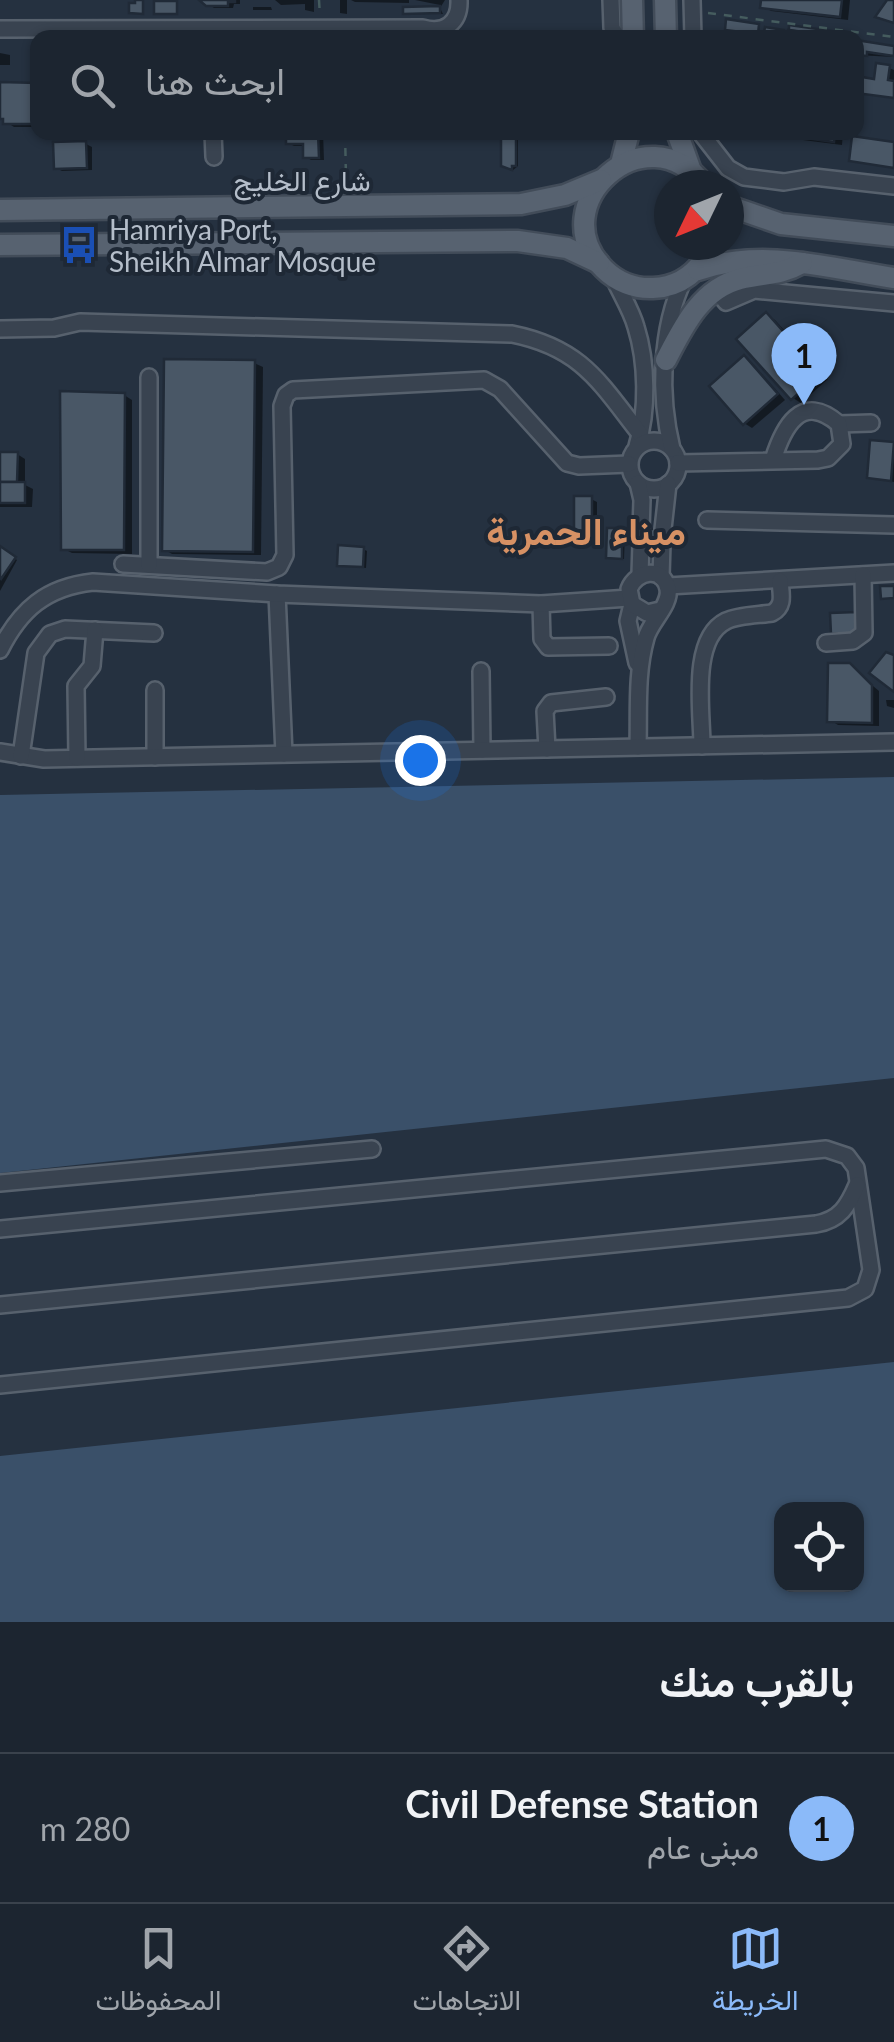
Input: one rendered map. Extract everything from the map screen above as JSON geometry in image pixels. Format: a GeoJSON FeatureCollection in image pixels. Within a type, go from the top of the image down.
{"type":"FeatureCollection","features":[{"type":"Feature","properties":{"kind":"main road"},"geometry":{"type":"LineString","coordinates":[[632,0],[633,30]]}},
{"type":"Feature","properties":{"kind":"main road"},"geometry":{"type":"LineString","coordinates":[[666,0],[666,30]]}},
{"type":"Feature","properties":{"kind":"main road"},"geometry":{"type":"LineString","coordinates":[[620,164],[627,140]]}},
{"type":"Feature","properties":{"kind":"main road"},"geometry":{"type":"LineString","coordinates":[[680,140],[693,170]]}},
{"type":"Feature","properties":{"kind":"main road"},"geometry":{"type":"LineString","coordinates":[[620,164],[662,158],[683,170]]}},
{"type":"Feature","properties":{"kind":"main road","name":"شارع الخليج"},"geometry":{"type":"LineString","coordinates":[[0,210],[520,204],[565,195],[600,180],[620,164]]}},
{"type":"Feature","properties":{"kind":"main road"},"geometry":{"type":"LineString","coordinates":[[600,180],[588,202],[585,227],[592,252],[606,269]]}},
{"type":"Feature","properties":{"kind":"main road"},"geometry":{"type":"LineString","coordinates":[[744,211],[781,224],[894,236]]}},
{"type":"Feature","properties":{"kind":"main road"},"geometry":{"type":"LineString","coordinates":[[0,245],[518,241],[567,248],[629,284],[648,288],[666,286],[691,274],[750,258],[894,278]]}},
{"type":"Feature","properties":{"kind":"main road"},"geometry":{"type":"LineString","coordinates":[[691,274],[701,260]]}},
{"type":"Feature","properties":{"kind":"main road"},"geometry":{"type":"LineString","coordinates":[[666,360],[698,306],[716,290],[740,279],[782,274],[802,264]]}},
{"type":"Feature","properties":{"kind":"street"},"geometry":{"type":"LineString","coordinates":[[423,28],[446,17],[458,0]]}},
{"type":"Feature","properties":{"kind":"street"},"geometry":{"type":"LineString","coordinates":[[452,30],[458,0]]}},
{"type":"Feature","properties":{"kind":"street"},"geometry":{"type":"LineString","coordinates":[[610,0],[613,30]]}},
{"type":"Feature","properties":{"kind":"street"},"geometry":{"type":"LineString","coordinates":[[692,0],[693,30]]}},
{"type":"Feature","properties":{"kind":"street"},"geometry":{"type":"LineString","coordinates":[[0,28],[85,30]]}},
{"type":"Feature","properties":{"kind":"street"},"geometry":{"type":"LineString","coordinates":[[339,30],[435,30]]}},
{"type":"Feature","properties":{"kind":"street"},"geometry":{"type":"LineString","coordinates":[[213,140],[214,156]]}},
{"type":"Feature","properties":{"kind":"street"},"geometry":{"type":"LineString","coordinates":[[706,140],[728,168],[753,179],[784,182],[814,176],[894,186]]}},
{"type":"Feature","properties":{"kind":"street"},"geometry":{"type":"LineString","coordinates":[[606,269],[630,310],[640,344],[644,420],[630,464],[642,500],[640,574]]}},
{"type":"Feature","properties":{"kind":"street"},"geometry":{"type":"LineString","coordinates":[[638,483],[656,489],[676,475],[666,421],[669,316],[691,274]]}},
{"type":"Feature","properties":{"kind":"street"},"geometry":{"type":"LineString","coordinates":[[716,290],[729,302],[754,290],[894,303]]}},
{"type":"Feature","properties":{"kind":"street"},"geometry":{"type":"LineString","coordinates":[[0,329],[54,328],[80,322],[512,334],[558,347],[583,365],[639,441]]}},
{"type":"Feature","properties":{"kind":"street"},"geometry":{"type":"LineString","coordinates":[[149,377],[149,565]]}},
{"type":"Feature","properties":{"kind":"street"},"geometry":{"type":"LineString","coordinates":[[123,564],[268,572],[282,564],[282,406],[293,390],[484,380],[500,389],[567,463],[630,464]]}},
{"type":"Feature","properties":{"kind":"street"},"geometry":{"type":"LineString","coordinates":[[773,460],[782,432],[794,417],[813,412],[838,424],[871,423]]}},
{"type":"Feature","properties":{"kind":"street"},"geometry":{"type":"LineString","coordinates":[[639,441],[655,440],[675,456],[828,458],[842,444],[838,424]]}},
{"type":"Feature","properties":{"kind":"street"},"geometry":{"type":"LineString","coordinates":[[638,747],[639,665],[649,628],[668,599],[662,536],[668,484]]}},
{"type":"Feature","properties":{"kind":"street"},"geometry":{"type":"LineString","coordinates":[[707,520],[894,525]]}},
{"type":"Feature","properties":{"kind":"street"},"geometry":{"type":"LineString","coordinates":[[639,665],[634,658],[628,621],[630,584],[640,574],[651,573],[664,582],[780,581],[894,573]]}},
{"type":"Feature","properties":{"kind":"street"},"geometry":{"type":"LineString","coordinates":[[826,643],[853,641],[864,633],[863,575]]}},
{"type":"Feature","properties":{"kind":"street"},"geometry":{"type":"LineString","coordinates":[[702,746],[705,645],[714,630],[728,620],[775,612],[781,604],[780,581]]}},
{"type":"Feature","properties":{"kind":"street"},"geometry":{"type":"LineString","coordinates":[[0,650],[23,613],[38,600],[73,584],[92,582],[541,604],[630,601],[647,613],[660,610]]}},
{"type":"Feature","properties":{"kind":"street"},"geometry":{"type":"LineString","coordinates":[[277,594],[284,754]]}},
{"type":"Feature","properties":{"kind":"street"},"geometry":{"type":"LineString","coordinates":[[541,604],[542,639],[548,647],[609,646]]}},
{"type":"Feature","properties":{"kind":"street"},"geometry":{"type":"LineString","coordinates":[[21,756],[40,646],[58,630],[154,633]]}},
{"type":"Feature","properties":{"kind":"street"},"geometry":{"type":"LineString","coordinates":[[78,758],[76,686],[92,666],[95,630]]}},
{"type":"Feature","properties":{"kind":"street"},"geometry":{"type":"LineString","coordinates":[[482,671],[482,750]]}},
{"type":"Feature","properties":{"kind":"street"},"geometry":{"type":"LineString","coordinates":[[155,690],[155,756]]}},
{"type":"Feature","properties":{"kind":"street"},"geometry":{"type":"LineString","coordinates":[[547,749],[545,711],[550,703],[606,696]]}},
{"type":"Feature","properties":{"kind":"street"},"geometry":{"type":"LineString","coordinates":[[0,752],[78,758],[894,742]]}},
{"type":"Feature","properties":{"kind":"street"},"geometry":{"type":"LineString","coordinates":[[0,763],[44,758]]}},
{"type":"Feature","properties":{"kind":"street"},"geometry":{"type":"LineString","coordinates":[[0,1183],[372,1149]]}},
{"type":"Feature","properties":{"kind":"street"},"geometry":{"type":"LineString","coordinates":[[0,1229],[826,1149],[840,1152],[852,1161],[859,1182],[871,1270],[865,1289],[848,1298],[0,1386]]}},
{"type":"Feature","properties":{"kind":"street"},"geometry":{"type":"LineString","coordinates":[[0,1306],[816,1224],[830,1221],[842,1212],[859,1182]]}},
{"type":"Feature","properties":{"kind":"path"},"geometry":{"type":"LineString","coordinates":[[708,13],[845,30]]}},
{"type":"Feature","properties":{"kind":"path"},"geometry":{"type":"LineString","coordinates":[[864,32],[894,36]]}},
{"type":"Feature","properties":{"kind":"path"},"geometry":{"type":"LineString","coordinates":[[345,140],[346,178]]}},
{"type":"Feature","properties":{"kind":"water"},"geometry":{"type":"Polygon","coordinates":[[[894,777],[894,1078],[0,1173],[0,795],[894,777]]]}},
{"type":"Feature","properties":{"kind":"water"},"geometry":{"type":"Polygon","coordinates":[[[894,1362],[894,1622],[0,1622],[0,1456],[894,1362]]]}},
{"type":"Feature","properties":{"kind":"building"},"geometry":{"type":"Polygon","coordinates":[[[143,0],[143,14],[129,13],[129,3],[143,0]]]}},
{"type":"Feature","properties":{"kind":"building"},"geometry":{"type":"Polygon","coordinates":[[[199,0],[235,2],[228,2],[228,6],[206,6],[199,0]]]}},
{"type":"Feature","properties":{"kind":"building"},"geometry":{"type":"Polygon","coordinates":[[[761,0],[842,0],[840,17],[760,8],[761,0]]]}},
{"type":"Feature","properties":{"kind":"building"},"geometry":{"type":"Polygon","coordinates":[[[887,0],[894,0],[894,23],[875,17],[887,0]]]}},
{"type":"Feature","properties":{"kind":"building"},"geometry":{"type":"Polygon","coordinates":[[[154,1],[177,1],[177,14],[154,14],[154,1]]]}},
{"type":"Feature","properties":{"kind":"building"},"geometry":{"type":"Polygon","coordinates":[[[440,6],[440,13],[403,14],[403,7],[440,6]]]}},
{"type":"Feature","properties":{"kind":"building"},"geometry":{"type":"Polygon","coordinates":[[[726,19],[759,24],[758,30],[725,30],[726,19]]]}},
{"type":"Feature","properties":{"kind":"building"},"geometry":{"type":"Polygon","coordinates":[[[789,25],[825,30],[789,30],[789,25]]]}},
{"type":"Feature","properties":{"kind":"building"},"geometry":{"type":"Polygon","coordinates":[[[864,41],[894,46],[894,56],[867,52],[867,56],[864,41]]]}},
{"type":"Feature","properties":{"kind":"building"},"geometry":{"type":"Polygon","coordinates":[[[876,63],[890,65],[888,80],[894,81],[894,98],[864,94],[864,77],[874,79],[876,63]]]}},
{"type":"Feature","properties":{"kind":"building"},"geometry":{"type":"Polygon","coordinates":[[[0,82],[30,83],[30,124],[3,124],[0,82]]]}},
{"type":"Feature","properties":{"kind":"building"},"geometry":{"type":"Polygon","coordinates":[[[286,140],[318,140],[319,158],[303,158],[303,144],[286,144],[286,140]]]}},
{"type":"Feature","properties":{"kind":"building"},"geometry":{"type":"Polygon","coordinates":[[[501,140],[516,140],[516,166],[512,170],[501,166],[501,140]]]}},
{"type":"Feature","properties":{"kind":"building"},"geometry":{"type":"Polygon","coordinates":[[[852,140],[894,142],[894,168],[849,161],[852,140]]]}},
{"type":"Feature","properties":{"kind":"building"},"geometry":{"type":"Polygon","coordinates":[[[86,141],[87,168],[54,169],[53,142],[86,141]]]}},
{"type":"Feature","properties":{"kind":"building"},"geometry":{"type":"Polygon","coordinates":[[[766,312],[821,374],[791,400],[736,339],[766,312]]]}},
{"type":"Feature","properties":{"kind":"building"},"geometry":{"type":"Polygon","coordinates":[[[744,355],[778,394],[743,425],[709,386],[744,355]]]}},
{"type":"Feature","properties":{"kind":"building"},"geometry":{"type":"Polygon","coordinates":[[[164,359],[255,360],[253,552],[162,551],[164,359]]]}},
{"type":"Feature","properties":{"kind":"building"},"geometry":{"type":"Polygon","coordinates":[[[60,391],[125,393],[124,550],[61,550],[60,391]]]}},
{"type":"Feature","properties":{"kind":"building"},"geometry":{"type":"Polygon","coordinates":[[[870,440],[894,442],[891,481],[867,478],[870,440]]]}},
{"type":"Feature","properties":{"kind":"building"},"geometry":{"type":"Polygon","coordinates":[[[0,452],[18,452],[17,482],[0,482],[0,452]]]}},
{"type":"Feature","properties":{"kind":"building"},"geometry":{"type":"Polygon","coordinates":[[[0,482],[25,482],[25,503],[0,503],[0,482]]]}},
{"type":"Feature","properties":{"kind":"building"},"geometry":{"type":"Polygon","coordinates":[[[574,496],[592,496],[592,543],[574,543],[574,496]]]}},
{"type":"Feature","properties":{"kind":"building"},"geometry":{"type":"Polygon","coordinates":[[[607,528],[622,528],[622,559],[606,558],[607,528]]]}},
{"type":"Feature","properties":{"kind":"building"},"geometry":{"type":"Polygon","coordinates":[[[633,529],[673,529],[673,543],[633,543],[633,529]]]}},
{"type":"Feature","properties":{"kind":"building"},"geometry":{"type":"Polygon","coordinates":[[[338,545],[364,547],[363,567],[337,566],[338,545]]]}},
{"type":"Feature","properties":{"kind":"building"},"geometry":{"type":"Polygon","coordinates":[[[0,546],[16,557],[1,579],[0,578],[0,546]]]}},
{"type":"Feature","properties":{"kind":"building"},"geometry":{"type":"Polygon","coordinates":[[[880,586],[894,586],[894,598],[881,599],[880,586]]]}},
{"type":"Feature","properties":{"kind":"building"},"geometry":{"type":"Polygon","coordinates":[[[857,612],[858,633],[831,634],[830,613],[857,612]]]}},
{"type":"Feature","properties":{"kind":"building"},"geometry":{"type":"Polygon","coordinates":[[[886,652],[894,655],[894,692],[869,673],[886,652]]]}},
{"type":"Feature","properties":{"kind":"building"},"geometry":{"type":"Polygon","coordinates":[[[828,663],[850,663],[872,685],[872,723],[827,722],[828,663]]]}},
{"type":"Feature","properties":{"kind":"place","name":"Hamriya Port, Sheikh Almar Mosque"},"geometry":{"type":"Point","coordinates":[79,245]}},
{"type":"Feature","properties":{"kind":"place","name":"Civil Defense Station"},"geometry":{"type":"Point","coordinates":[804,405]}},
{"type":"Feature","properties":{"kind":"district","name":"ميناء الحمرية"},"geometry":{"type":"Point","coordinates":[586,530]}}]}
